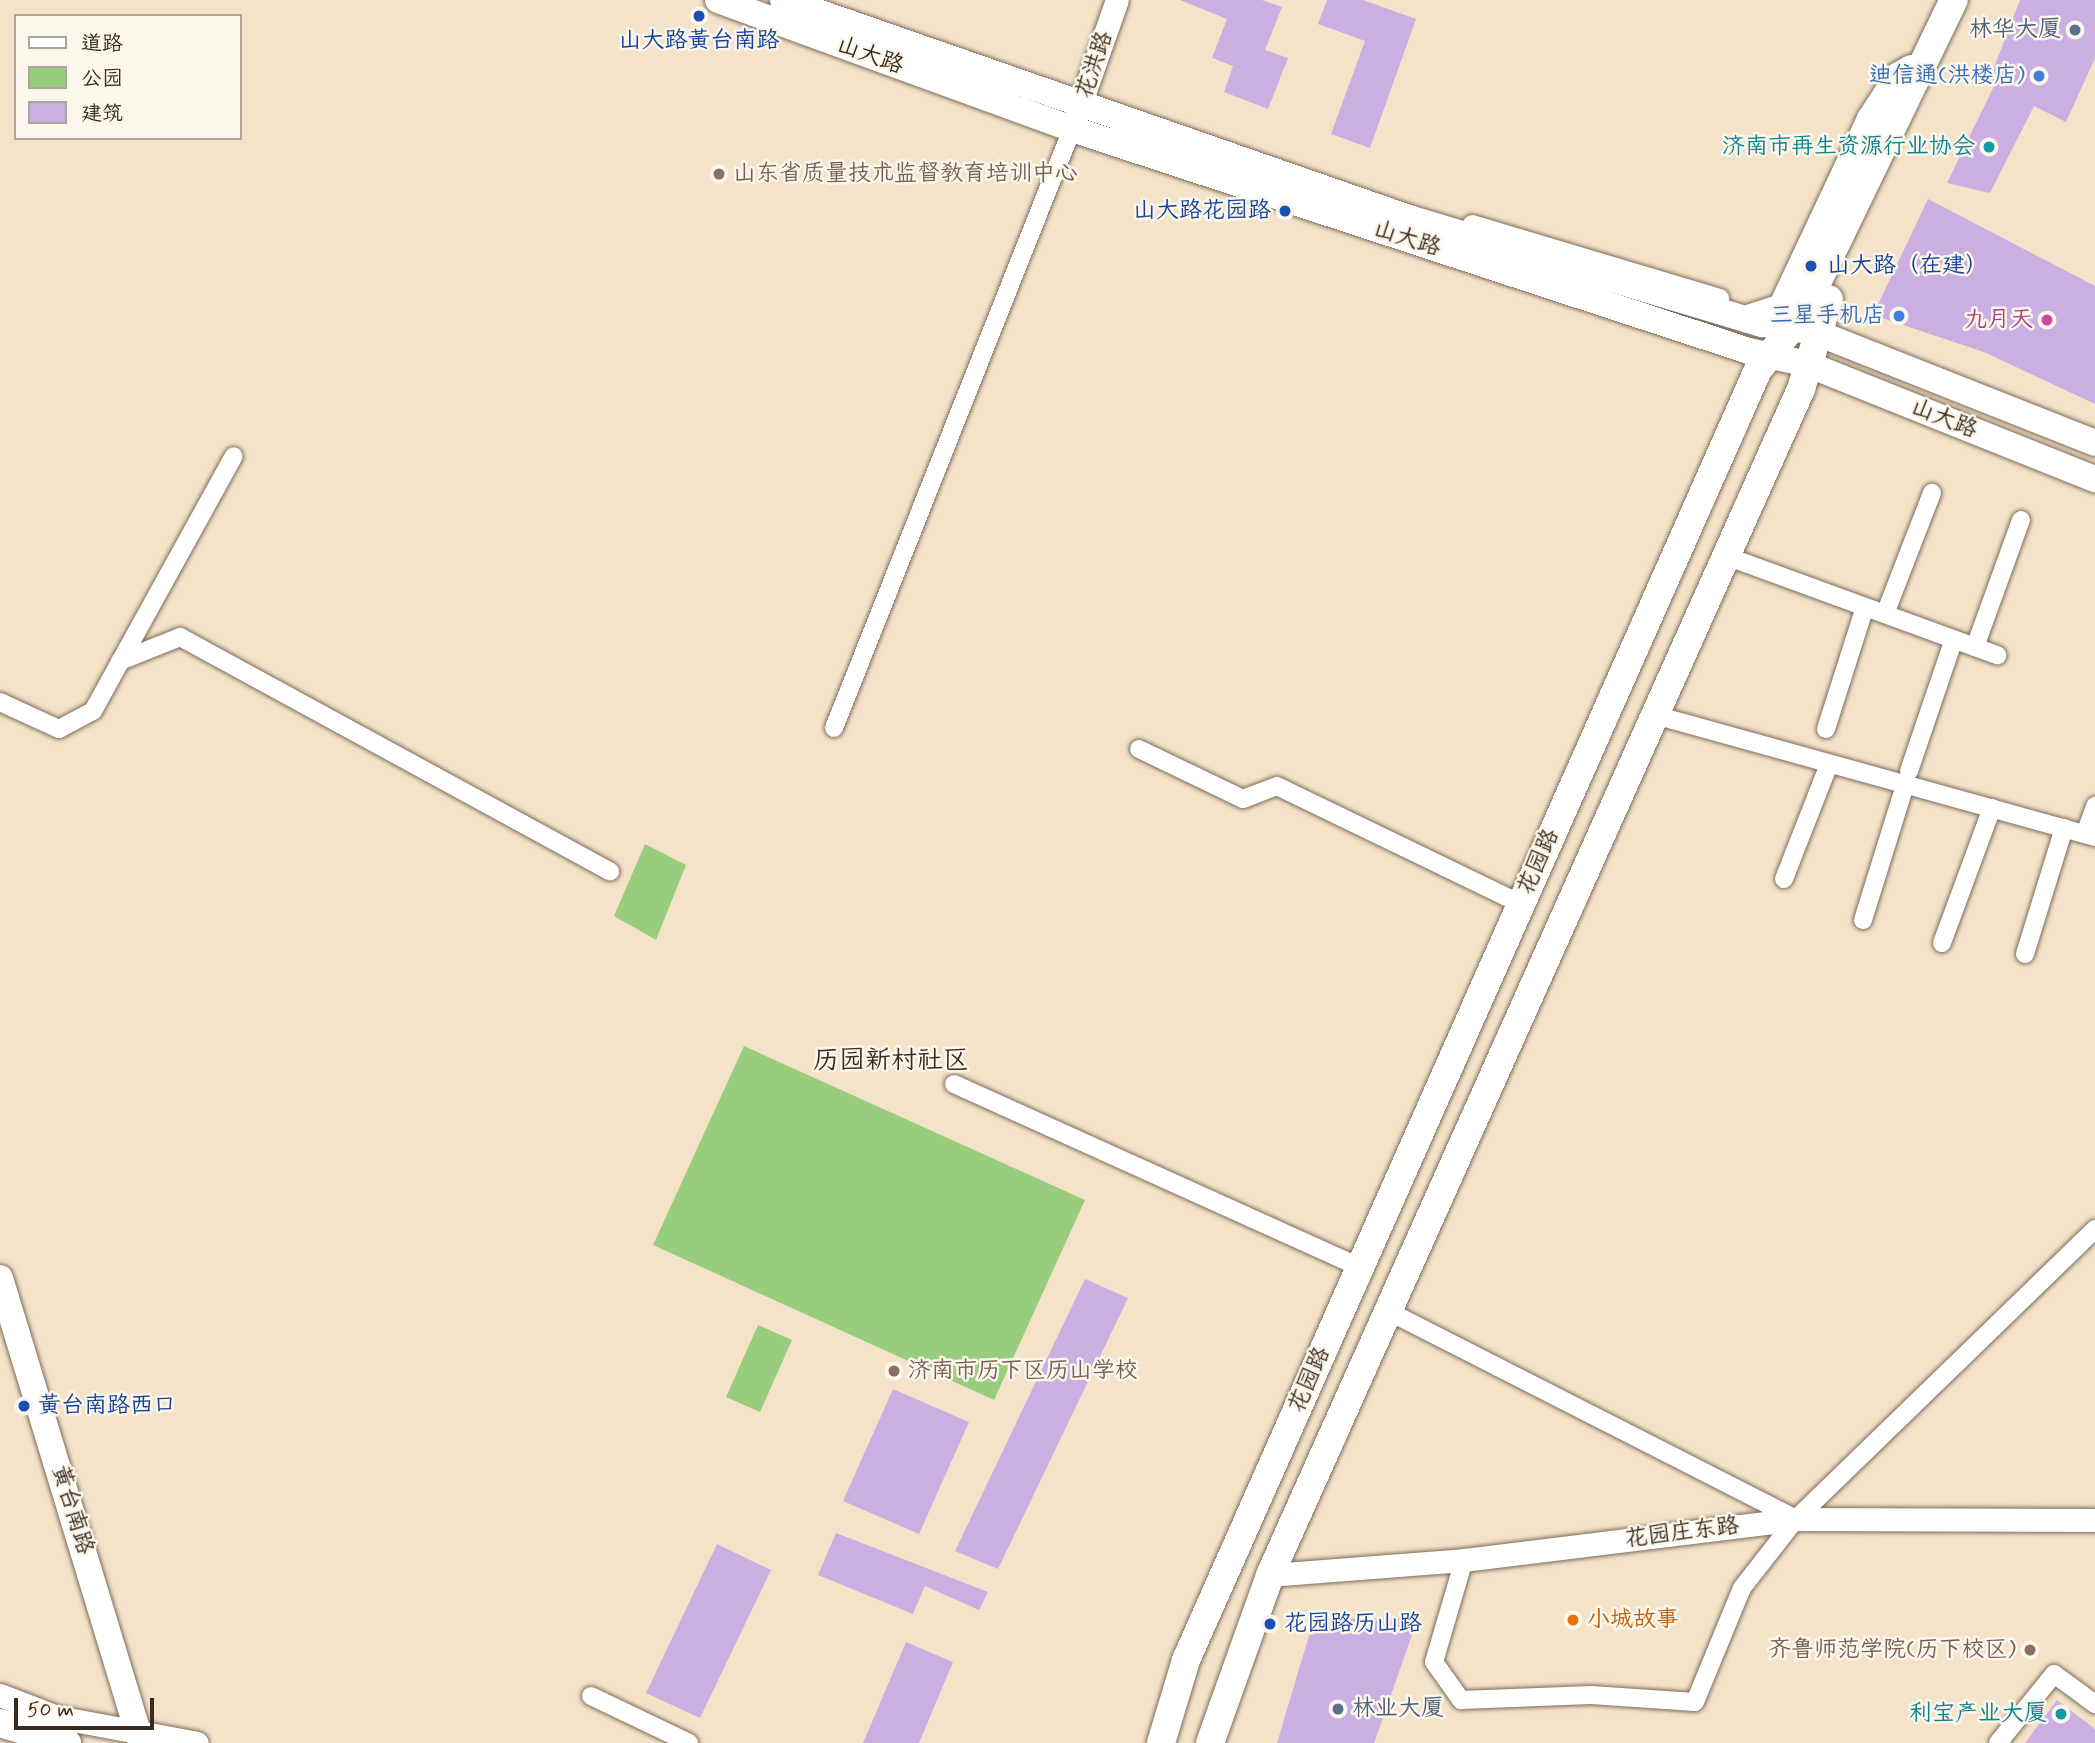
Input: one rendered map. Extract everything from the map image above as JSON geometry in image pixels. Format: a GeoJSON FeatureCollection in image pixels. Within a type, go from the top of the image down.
{"type":"FeatureCollection","features":[{"type":"Feature","properties":{"kind":"main road","name":"山大路"},"geometry":{"type":"LineString","coordinates":[[718,0],[1076,118],[1772,355],[1807,364],[2095,479]]}},
{"type":"Feature","properties":{"kind":"main road","name":"山大路"},"geometry":{"type":"LineString","coordinates":[[783,0],[1076,118],[1412,219],[1804,330],[2095,443]]}},
{"type":"Feature","properties":{"kind":"main road","name":"花园路"},"geometry":{"type":"LineString","coordinates":[[1210,1743],[1270,1575],[1726,556],[1807,364],[1804,330],[1923,63],[1954,0]]}},
{"type":"Feature","properties":{"kind":"main road","name":"花园路"},"geometry":{"type":"LineString","coordinates":[[1161,1743],[1186,1660],[1758,370],[1772,355],[1804,330],[1974,0]]}},
{"type":"Feature","properties":{"kind":"main road"},"geometry":{"type":"LineString","coordinates":[[1759,317],[1782,308],[1871,118],[1899,76],[1923,63]]}},
{"type":"Feature","properties":{"kind":"main road","name":"黄台南路"},"geometry":{"type":"LineString","coordinates":[[0,1278],[139,1736]]}},
{"type":"Feature","properties":{"kind":"main road"},"geometry":{"type":"LineString","coordinates":[[0,1723],[67,1743]]}},
{"type":"Feature","properties":{"kind":"street","name":"花洪路"},"geometry":{"type":"LineString","coordinates":[[1076,118],[1117,0]]}},
{"type":"Feature","properties":{"kind":"street"},"geometry":{"type":"LineString","coordinates":[[834,728],[1076,118]]}},
{"type":"Feature","properties":{"kind":"street"},"geometry":{"type":"LineString","coordinates":[[0,702],[58,729],[93,711],[234,456]]}},
{"type":"Feature","properties":{"kind":"street"},"geometry":{"type":"LineString","coordinates":[[1885,614],[1932,493]]}},
{"type":"Feature","properties":{"kind":"street"},"geometry":{"type":"LineString","coordinates":[[1975,647],[2021,520]]}},
{"type":"Feature","properties":{"kind":"street"},"geometry":{"type":"LineString","coordinates":[[1726,556],[1997,655]]}},
{"type":"Feature","properties":{"kind":"street"},"geometry":{"type":"LineString","coordinates":[[1826,729],[1865,607]]}},
{"type":"Feature","properties":{"kind":"street"},"geometry":{"type":"LineString","coordinates":[[120,661],[180,637],[610,871]]}},
{"type":"Feature","properties":{"kind":"street"},"geometry":{"type":"LineString","coordinates":[[1863,920],[1954,639]]}},
{"type":"Feature","properties":{"kind":"street"},"geometry":{"type":"LineString","coordinates":[[1655,715],[1828,767],[1907,778],[1992,808],[2090,835],[2095,806]]}},
{"type":"Feature","properties":{"kind":"street"},"geometry":{"type":"LineString","coordinates":[[1139,749],[1243,799],[1277,786],[1521,904]]}},
{"type":"Feature","properties":{"kind":"street"},"geometry":{"type":"LineString","coordinates":[[1784,879],[1828,767]]}},
{"type":"Feature","properties":{"kind":"street"},"geometry":{"type":"LineString","coordinates":[[1942,943],[1992,808]]}},
{"type":"Feature","properties":{"kind":"street"},"geometry":{"type":"LineString","coordinates":[[2025,954],[2064,828]]}},
{"type":"Feature","properties":{"kind":"street"},"geometry":{"type":"LineString","coordinates":[[954,1084],[1360,1267]]}},
{"type":"Feature","properties":{"kind":"street"},"geometry":{"type":"LineString","coordinates":[[1464,1560],[1434,1662],[1461,1700],[1591,1695],[1695,1702],[1742,1588],[1796,1519],[2095,1229]]}},
{"type":"Feature","properties":{"kind":"street"},"geometry":{"type":"LineString","coordinates":[[1388,1311],[1796,1519]]}},
{"type":"Feature","properties":{"kind":"street","name":"花园庄东路"},"geometry":{"type":"LineString","coordinates":[[1270,1575],[1464,1560],[1796,1519],[2095,1520]]}},
{"type":"Feature","properties":{"kind":"street"},"geometry":{"type":"LineString","coordinates":[[1998,1743],[2054,1674],[2095,1704]]}},
{"type":"Feature","properties":{"kind":"street"},"geometry":{"type":"LineString","coordinates":[[0,1695],[57,1717],[139,1736],[197,1743]]}},
{"type":"Feature","properties":{"kind":"street"},"geometry":{"type":"LineString","coordinates":[[591,1696],[689,1743]]}},
{"type":"Feature","properties":{"kind":"green space"},"geometry":{"type":"Polygon","coordinates":[[[645,844],[686,865],[656,940],[614,916],[645,844]]]}},
{"type":"Feature","properties":{"kind":"green space"},"geometry":{"type":"Polygon","coordinates":[[[744,1046],[1085,1200],[994,1400],[653,1245],[744,1046]]]}},
{"type":"Feature","properties":{"kind":"green space"},"geometry":{"type":"Polygon","coordinates":[[[758,1325],[792,1340],[760,1412],[726,1397],[758,1325]]]}},
{"type":"Feature","properties":{"kind":"building"},"geometry":{"type":"Polygon","coordinates":[[[1180,0],[1262,0],[1282,7],[1265,50],[1288,58],[1268,109],[1224,92],[1233,66],[1212,58],[1227,19],[1180,0]]]}},
{"type":"Feature","properties":{"kind":"building"},"geometry":{"type":"Polygon","coordinates":[[[1327,0],[1363,0],[1416,19],[1370,148],[1331,134],[1365,41],[1318,24],[1327,0]]]}},
{"type":"Feature","properties":{"kind":"building"},"geometry":{"type":"Polygon","coordinates":[[[2020,0],[2095,0],[2095,58],[2066,122],[2034,106],[1990,193],[1947,183],[1994,86],[1988,83],[2020,0]]]}},
{"type":"Feature","properties":{"kind":"building"},"geometry":{"type":"Polygon","coordinates":[[[1928,199],[2095,286],[2095,404],[1984,352],[1873,315],[1928,199]]]}},
{"type":"Feature","properties":{"kind":"building"},"geometry":{"type":"Polygon","coordinates":[[[1085,1279],[1128,1298],[998,1569],[955,1551],[1085,1279]]]}},
{"type":"Feature","properties":{"kind":"building"},"geometry":{"type":"Polygon","coordinates":[[[893,1389],[969,1422],[919,1534],[843,1501],[893,1389]]]}},
{"type":"Feature","properties":{"kind":"building"},"geometry":{"type":"Polygon","coordinates":[[[836,1533],[988,1592],[979,1610],[925,1586],[913,1614],[818,1575],[836,1533]]]}},
{"type":"Feature","properties":{"kind":"building"},"geometry":{"type":"Polygon","coordinates":[[[717,1544],[771,1570],[700,1718],[646,1693],[717,1544]]]}},
{"type":"Feature","properties":{"kind":"building","name":"林业大厦"},"geometry":{"type":"Polygon","coordinates":[[[1418,1618],[1374,1743],[1277,1743],[1314,1619],[1418,1618]]]}},
{"type":"Feature","properties":{"kind":"building"},"geometry":{"type":"Polygon","coordinates":[[[906,1642],[953,1662],[919,1743],[863,1743],[906,1642]]]}},
{"type":"Feature","properties":{"kind":"building","name":"利宝产业大厦"},"geometry":{"type":"Polygon","coordinates":[[[2057,1700],[2095,1729],[2095,1743],[2025,1743],[2057,1700]]]}},
{"type":"Feature","properties":{"kind":"place","name":"山大路黄台南路"},"geometry":{"type":"Point","coordinates":[699,16]}},
{"type":"Feature","properties":{"kind":"place","name":"林华大厦"},"geometry":{"type":"Point","coordinates":[2075,30]}},
{"type":"Feature","properties":{"kind":"place","name":"迪信通(洪楼店)"},"geometry":{"type":"Point","coordinates":[2039,76]}},
{"type":"Feature","properties":{"kind":"place","name":"济南市再生资源行业协会"},"geometry":{"type":"Point","coordinates":[1989,147]}},
{"type":"Feature","properties":{"kind":"place","name":"山东省质量技术监督教育培训中心"},"geometry":{"type":"Point","coordinates":[719,174]}},
{"type":"Feature","properties":{"kind":"place","name":"山大路花园路"},"geometry":{"type":"Point","coordinates":[1285,211]}},
{"type":"Feature","properties":{"kind":"place","name":"山大路（在建）"},"geometry":{"type":"Point","coordinates":[1811,266]}},
{"type":"Feature","properties":{"kind":"place","name":"三星手机店"},"geometry":{"type":"Point","coordinates":[1899,316]}},
{"type":"Feature","properties":{"kind":"place","name":"九月天"},"geometry":{"type":"Point","coordinates":[2047,320]}},
{"type":"Feature","properties":{"kind":"place","name":"济南市历下区历山学校"},"geometry":{"type":"Point","coordinates":[894,1371]}},
{"type":"Feature","properties":{"kind":"place","name":"黄台南路西口"},"geometry":{"type":"Point","coordinates":[24,1406]}},
{"type":"Feature","properties":{"kind":"place","name":"小城故事"},"geometry":{"type":"Point","coordinates":[1573,1620]}},
{"type":"Feature","properties":{"kind":"place","name":"花园路历山路"},"geometry":{"type":"Point","coordinates":[1270,1624]}},
{"type":"Feature","properties":{"kind":"place","name":"齐鲁师范学院(历下校区)"},"geometry":{"type":"Point","coordinates":[2030,1650]}},
{"type":"Feature","properties":{"kind":"place","name":"林业大厦"},"geometry":{"type":"Point","coordinates":[1338,1709]}},
{"type":"Feature","properties":{"kind":"place","name":"利宝产业大厦"},"geometry":{"type":"Point","coordinates":[2061,1714]}},
{"type":"Feature","properties":{"kind":"district","name":"历园新村社区"},"geometry":{"type":"Point","coordinates":[891,1062]}}]}
